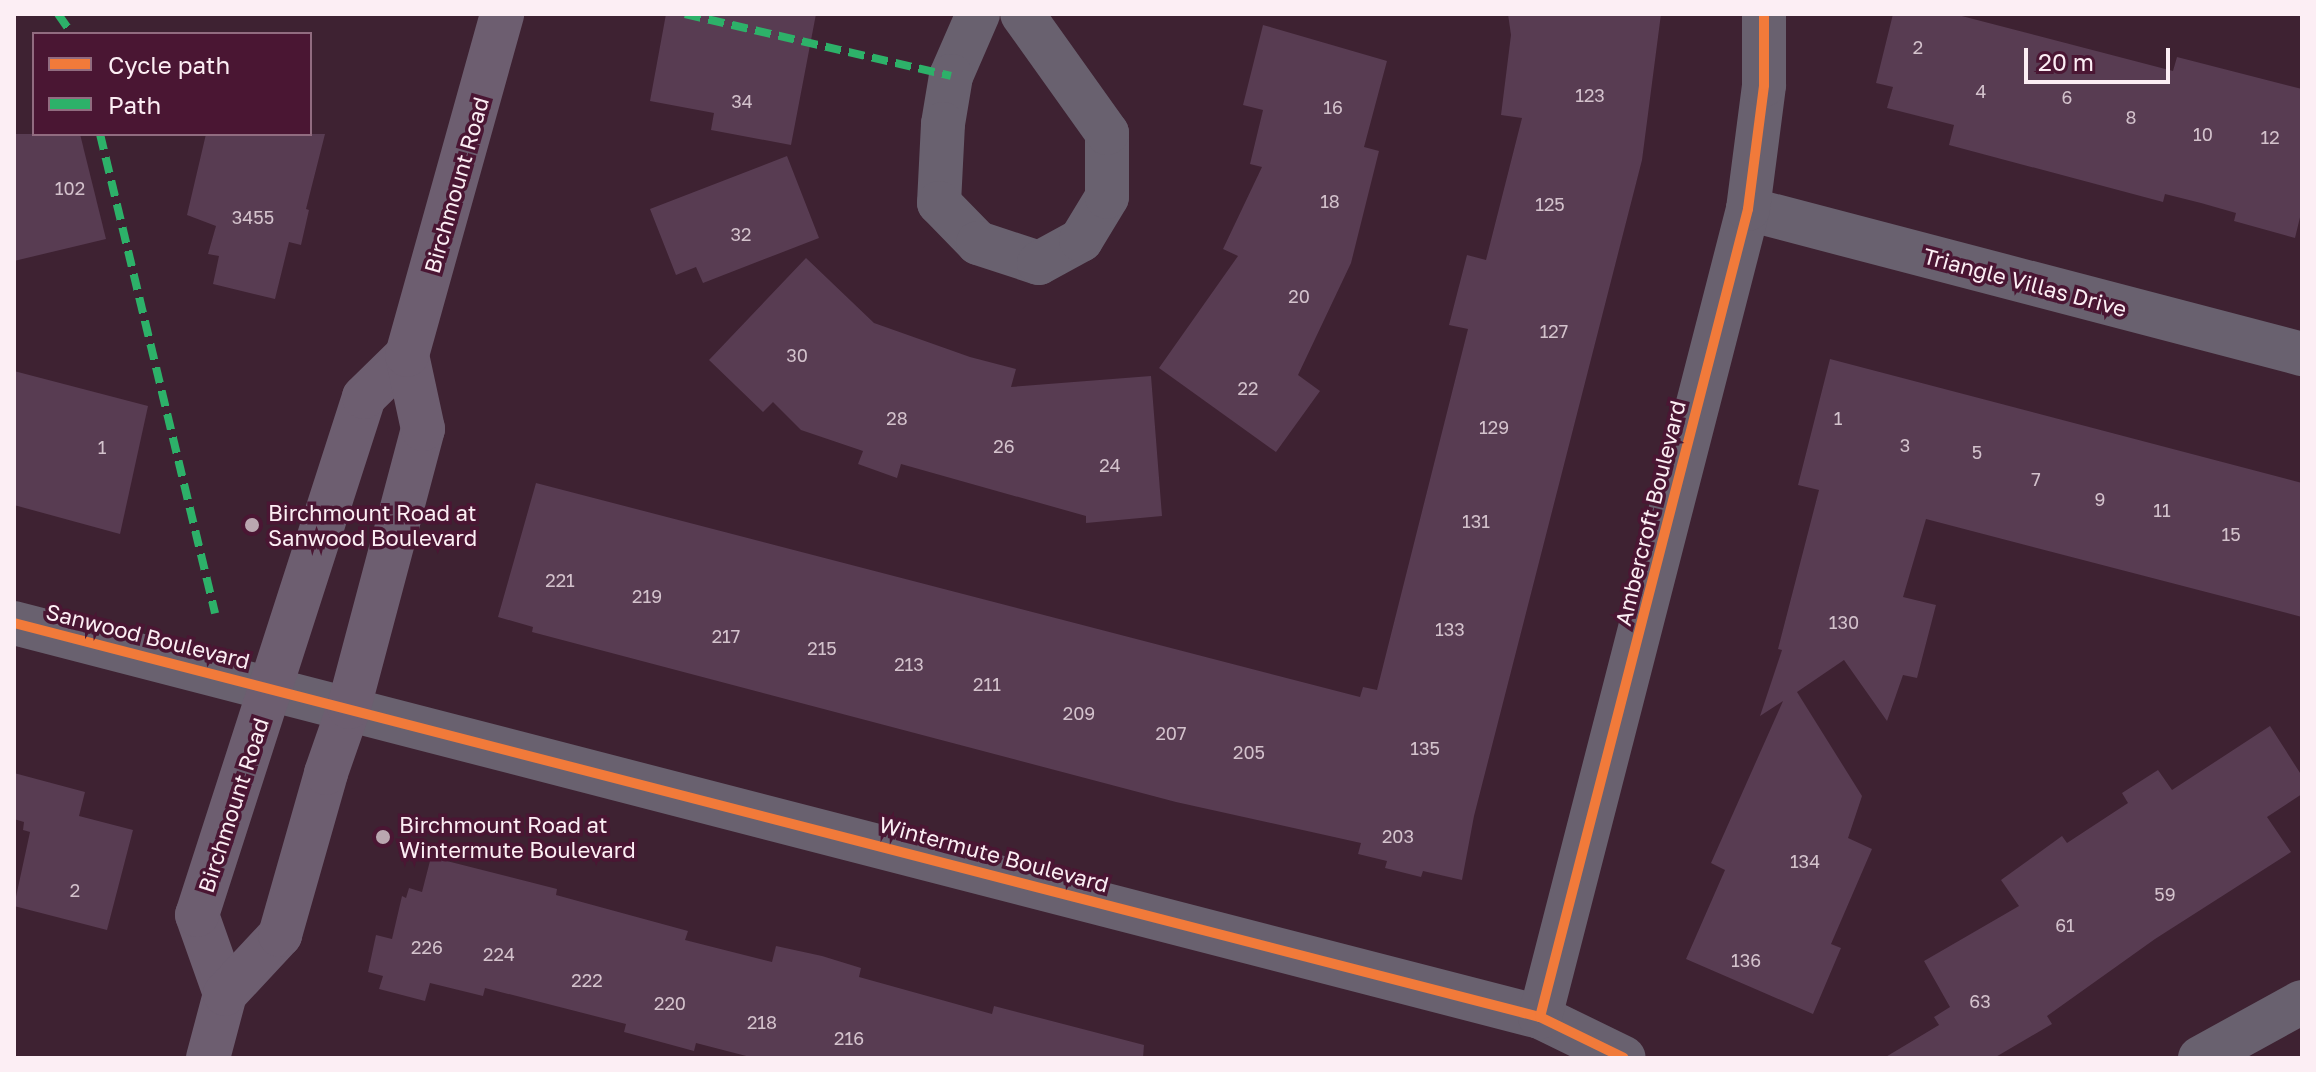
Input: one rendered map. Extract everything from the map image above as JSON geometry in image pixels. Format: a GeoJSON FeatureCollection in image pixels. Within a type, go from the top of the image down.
{"type":"FeatureCollection","features":[{"type":"Feature","properties":{"kind":"main road","name":"Birchmount Road"},"geometry":{"type":"LineString","coordinates":[[208,1058],[225,994],[280,935],[326,773],[349,707],[423,429],[407,355],[502,14]]}},
{"type":"Feature","properties":{"kind":"main road","name":"Birchmount Road"},"geometry":{"type":"LineString","coordinates":[[225,994],[197,915],[364,397],[407,355]]}},
{"type":"Feature","properties":{"kind":"street"},"geometry":{"type":"LineString","coordinates":[[978,14],[951,76],[943,124],[939,203],[978,243],[1039,263],[1081,240],[1107,197],[1107,133],[1022,14]]}},
{"type":"Feature","properties":{"kind":"street","name":"Ambercroft Boulevard"},"geometry":{"type":"LineString","coordinates":[[1540,1017],[1748,209],[1764,85],[1764,14]]}},
{"type":"Feature","properties":{"kind":"street","name":"Triangle Villas Drive"},"geometry":{"type":"LineString","coordinates":[[1748,209],[2302,354]]}},
{"type":"Feature","properties":{"kind":"street","name":"Sanwood Boulevard"},"geometry":{"type":"LineString","coordinates":[[14,623],[349,707]]}},
{"type":"Feature","properties":{"kind":"street","name":"Wintermute Boulevard"},"geometry":{"type":"LineString","coordinates":[[349,707],[1540,1017],[1624,1058]]}},
{"type":"Feature","properties":{"kind":"street"},"geometry":{"type":"LineString","coordinates":[[2200,1058],[2302,1002]]}},
{"type":"Feature","properties":{"kind":"building"},"geometry":{"type":"Polygon","coordinates":[[[666,14],[816,14],[791,145],[711,130],[714,113],[650,101],[666,14]]]}},
{"type":"Feature","properties":{"kind":"building"},"geometry":{"type":"Polygon","coordinates":[[[1508,14],[1661,14],[1642,160],[1474,816],[1462,880],[1423,871],[1421,877],[1385,868],[1387,861],[1358,854],[1361,843],[1176,802],[532,632],[533,627],[498,617],[536,483],[1360,697],[1363,687],[1377,690],[1468,329],[1449,325],[1467,255],[1486,260],[1522,118],[1501,115],[1511,35],[1508,14]]]}},
{"type":"Feature","properties":{"kind":"building"},"geometry":{"type":"Polygon","coordinates":[[[1893,14],[1954,14],[2173,71],[2177,57],[2302,89],[2302,209],[2295,238],[2234,221],[2236,213],[2201,203],[2165,194],[2163,202],[1949,145],[1954,125],[1887,108],[1893,87],[1876,83],[1893,14]]]}},
{"type":"Feature","properties":{"kind":"building"},"geometry":{"type":"Polygon","coordinates":[[[1263,25],[1387,61],[1364,147],[1379,151],[1351,263],[1298,375],[1320,391],[1276,452],[1159,368],[1238,256],[1223,249],[1262,167],[1250,164],[1263,110],[1243,105],[1263,25]]]}},
{"type":"Feature","properties":{"kind":"building"},"geometry":{"type":"Polygon","coordinates":[[[14,134],[80,136],[106,239],[14,261],[14,134]]]}},
{"type":"Feature","properties":{"kind":"building"},"geometry":{"type":"Polygon","coordinates":[[[325,134],[306,209],[309,210],[301,245],[289,242],[275,299],[213,284],[219,256],[208,254],[216,226],[187,215],[206,136],[325,134]]]}},
{"type":"Feature","properties":{"kind":"building"},"geometry":{"type":"Polygon","coordinates":[[[787,156],[819,238],[703,283],[696,267],[676,275],[650,209],[787,156]]]}},
{"type":"Feature","properties":{"kind":"building"},"geometry":{"type":"Polygon","coordinates":[[[806,258],[874,323],[970,357],[1016,369],[1011,387],[1151,376],[1162,516],[1086,523],[1086,516],[901,464],[897,478],[858,464],[863,451],[801,430],[773,402],[763,412],[709,360],[806,258]]]}},
{"type":"Feature","properties":{"kind":"building"},"geometry":{"type":"Polygon","coordinates":[[[1830,359],[2302,483],[2302,617],[1926,519],[1903,597],[1936,605],[1917,678],[1903,675],[1887,721],[1844,660],[1797,692],[1862,796],[1848,838],[1872,849],[1831,944],[1841,948],[1813,1014],[1686,959],[1725,870],[1711,863],[1783,701],[1760,716],[1782,650],[1778,649],[1819,490],[1798,485],[1830,359]]]}},
{"type":"Feature","properties":{"kind":"building"},"geometry":{"type":"Polygon","coordinates":[[[14,371],[148,406],[120,534],[14,505],[14,371]]]}},
{"type":"Feature","properties":{"kind":"building"},"geometry":{"type":"Polygon","coordinates":[[[2270,726],[2302,776],[2302,794],[2267,817],[2291,852],[2155,939],[2047,1016],[2052,1024],[1994,1058],[1884,1058],[1939,1025],[1934,1017],[1950,1007],[1924,961],[2019,906],[2001,880],[2062,836],[2067,843],[2128,803],[2122,793],[2158,770],[2172,790],[2270,726]]]}},
{"type":"Feature","properties":{"kind":"building"},"geometry":{"type":"Polygon","coordinates":[[[14,773],[85,792],[79,816],[133,830],[107,930],[14,906],[30,832],[23,830],[24,822],[14,819],[14,773]]]}},
{"type":"Feature","properties":{"kind":"building"},"geometry":{"type":"Polygon","coordinates":[[[431,857],[557,889],[556,895],[688,931],[685,940],[772,962],[776,946],[822,956],[861,968],[859,977],[992,1014],[994,1006],[1144,1045],[1143,1058],[754,1058],[696,1043],[694,1051],[624,1032],[626,1024],[485,988],[483,996],[430,983],[425,1001],[379,989],[383,976],[368,972],[376,935],[392,939],[402,896],[406,898],[409,888],[422,892],[431,857]]]}},
{"type":"Feature","properties":{"kind":"marked path"},"geometry":{"type":"LineString","coordinates":[[58,14],[71,32]]}},
{"type":"Feature","properties":{"kind":"marked path"},"geometry":{"type":"LineString","coordinates":[[685,14],[951,76]]}},
{"type":"Feature","properties":{"kind":"marked path"},"geometry":{"type":"LineString","coordinates":[[100,136],[215,613]]}},
{"type":"Feature","properties":{"kind":"cycle path"},"geometry":{"type":"LineString","coordinates":[[1540,1017],[1748,209],[1764,85],[1764,14]]}},
{"type":"Feature","properties":{"kind":"cycle path"},"geometry":{"type":"LineString","coordinates":[[14,623],[1540,1017],[1624,1058]]}},
{"type":"Feature","properties":{"kind":"place","name":"Birchmount Road at Sanwood Boulevard"},"geometry":{"type":"Point","coordinates":[252,525]}},
{"type":"Feature","properties":{"kind":"place","name":"Birchmount Road at Wintermute Boulevard"},"geometry":{"type":"Point","coordinates":[383,837]}}]}
